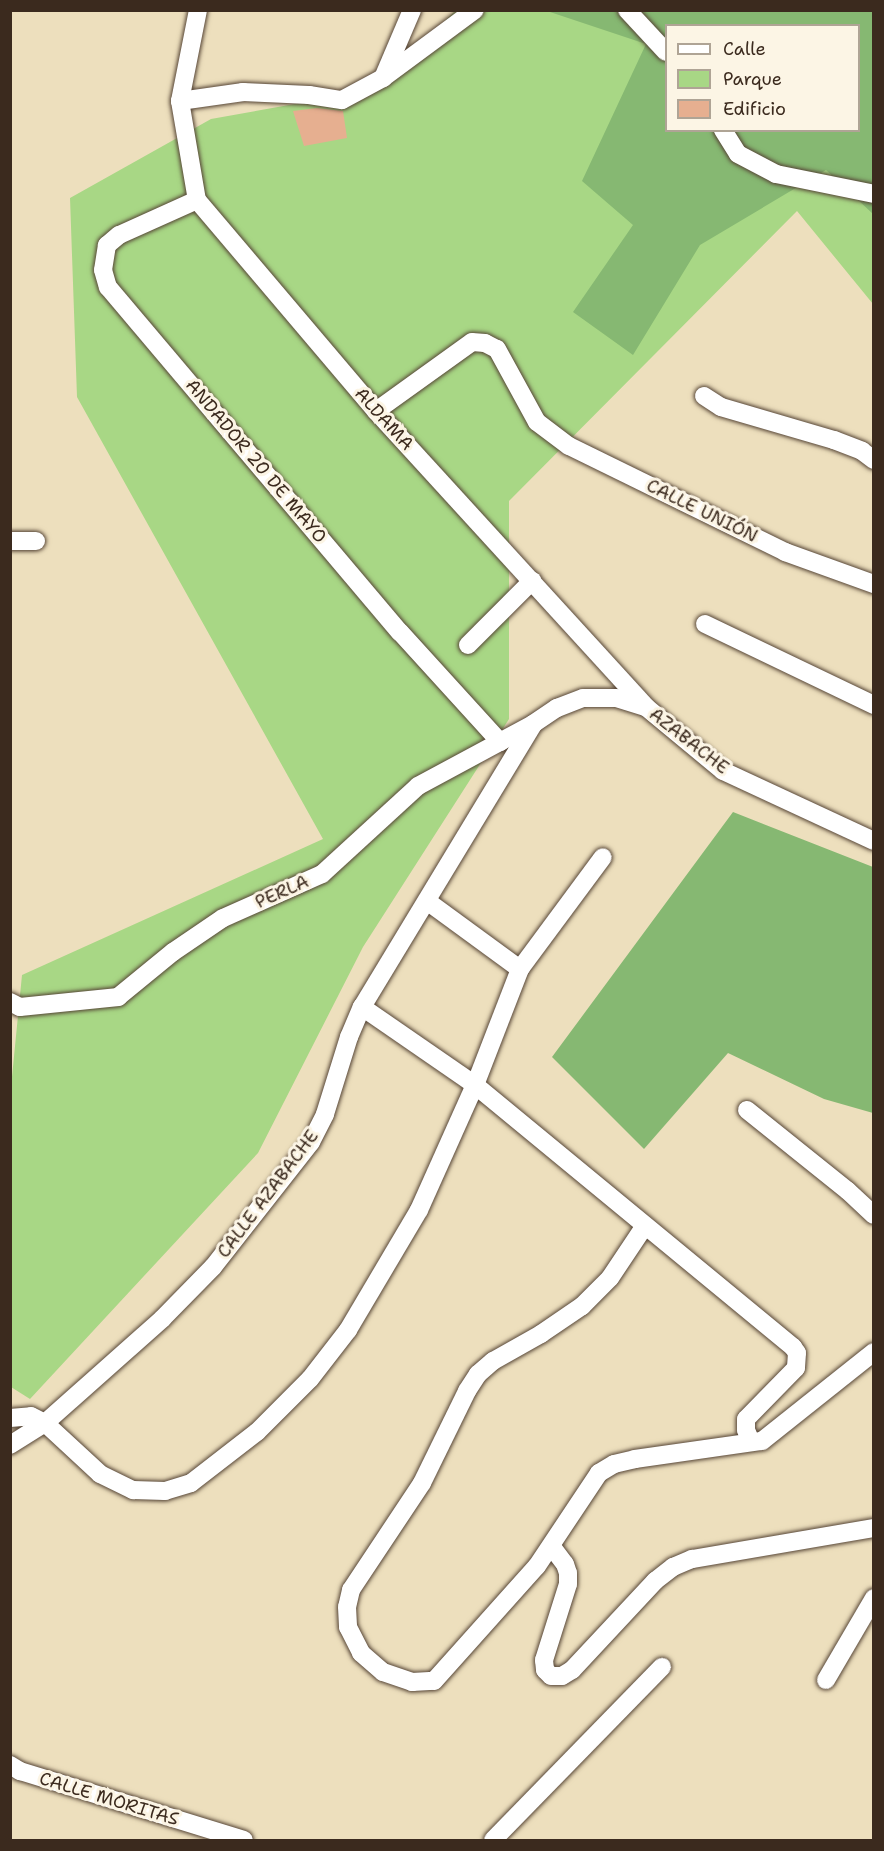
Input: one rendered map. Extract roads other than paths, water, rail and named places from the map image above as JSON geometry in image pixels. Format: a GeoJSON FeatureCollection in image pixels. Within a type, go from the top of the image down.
{"type":"FeatureCollection","features":[{"type":"Feature","properties":{"kind":"street"},"geometry":{"type":"LineString","coordinates":[[197,200],[180,101],[198,10]]}},
{"type":"Feature","properties":{"kind":"street"},"geometry":{"type":"LineString","coordinates":[[383,78],[412,10]]}},
{"type":"Feature","properties":{"kind":"street"},"geometry":{"type":"LineString","coordinates":[[180,101],[243,92],[309,95],[342,100],[383,78],[475,10]]}},
{"type":"Feature","properties":{"kind":"street"},"geometry":{"type":"LineString","coordinates":[[627,10],[665,50]]}},
{"type":"Feature","properties":{"kind":"street"},"geometry":{"type":"LineString","coordinates":[[724,132],[738,154],[776,174],[873,194]]}},
{"type":"Feature","properties":{"kind":"street","name":"ALDAMA"},"geometry":{"type":"LineString","coordinates":[[197,200],[376,411],[646,707]]}},
{"type":"Feature","properties":{"kind":"street","name":"ANDADOR 20 DE MAYO"},"geometry":{"type":"LineString","coordinates":[[197,200],[119,236],[106,245],[103,270],[108,287],[400,632],[500,742]]}},
{"type":"Feature","properties":{"kind":"street","name":"CALLE UNIÓN"},"geometry":{"type":"LineString","coordinates":[[376,411],[472,342],[485,343],[497,350],[537,422],[569,446],[785,552],[873,584]]}},
{"type":"Feature","properties":{"kind":"street"},"geometry":{"type":"LineString","coordinates":[[704,396],[721,407],[834,440],[862,452],[873,460]]}},
{"type":"Feature","properties":{"kind":"street"},"geometry":{"type":"LineString","coordinates":[[10,541],[36,541]]}},
{"type":"Feature","properties":{"kind":"street"},"geometry":{"type":"LineString","coordinates":[[468,645],[532,581]]}},
{"type":"Feature","properties":{"kind":"street"},"geometry":{"type":"LineString","coordinates":[[705,624],[873,705]]}},
{"type":"Feature","properties":{"kind":"street","name":"AZABACHE"},"geometry":{"type":"LineString","coordinates":[[534,724],[556,708],[583,698],[616,698],[646,707],[723,771],[873,841]]}},
{"type":"Feature","properties":{"kind":"street","name":"PERLA"},"geometry":{"type":"LineString","coordinates":[[10,1002],[20,1008],[118,997],[172,952],[223,918],[322,874],[418,786],[534,724]]}},
{"type":"Feature","properties":{"kind":"street","name":"CALLE AZABACHE"},"geometry":{"type":"LineString","coordinates":[[10,1445],[45,1423],[162,1319],[213,1267],[311,1142],[326,1114],[349,1037],[362,1006],[534,724]]}},
{"type":"Feature","properties":{"kind":"street"},"geometry":{"type":"LineString","coordinates":[[10,1418],[31,1416],[45,1423],[100,1474],[133,1490],[165,1491],[191,1483],[257,1432],[310,1379],[348,1330],[419,1210],[475,1085],[520,969],[603,857]]}},
{"type":"Feature","properties":{"kind":"street"},"geometry":{"type":"LineString","coordinates":[[427,901],[520,969]]}},
{"type":"Feature","properties":{"kind":"street"},"geometry":{"type":"LineString","coordinates":[[362,1006],[475,1085],[644,1227],[793,1347],[797,1353],[796,1368],[746,1419],[746,1430],[751,1442]]}},
{"type":"Feature","properties":{"kind":"street"},"geometry":{"type":"LineString","coordinates":[[747,1110],[848,1191],[873,1215]]}},
{"type":"Feature","properties":{"kind":"street"},"geometry":{"type":"LineString","coordinates":[[644,1227],[610,1278],[582,1306],[541,1334],[493,1361],[478,1374],[467,1391],[422,1483],[351,1590],[347,1607],[348,1627],[361,1653],[383,1672],[412,1682],[434,1681],[552,1547],[584,1493],[599,1473],[614,1464],[635,1459],[762,1441],[873,1352]]}},
{"type":"Feature","properties":{"kind":"street"},"geometry":{"type":"LineString","coordinates":[[552,1547],[568,1573],[568,1584],[544,1660],[545,1670],[551,1676],[562,1676],[573,1670],[655,1581],[673,1567],[692,1559],[873,1528]]}},
{"type":"Feature","properties":{"kind":"street"},"geometry":{"type":"LineString","coordinates":[[826,1680],[873,1598]]}},
{"type":"Feature","properties":{"kind":"street"},"geometry":{"type":"LineString","coordinates":[[493,1840],[662,1667]]}},
{"type":"Feature","properties":{"kind":"street","name":"CALLE MORITAS"},"geometry":{"type":"LineString","coordinates":[[10,1765],[21,1771],[222,1837],[244,1840]]}}]}
